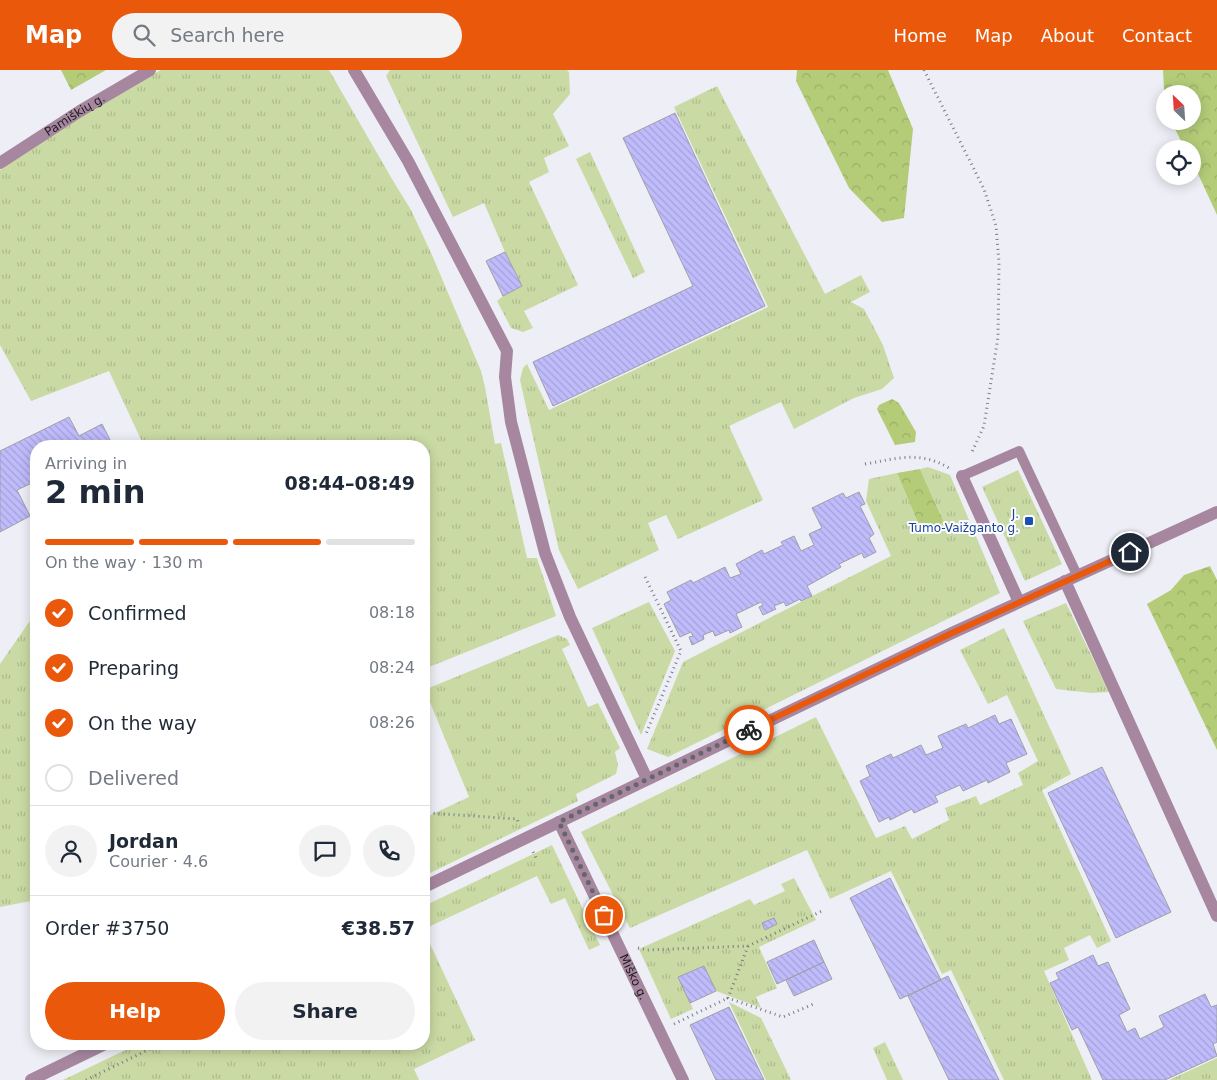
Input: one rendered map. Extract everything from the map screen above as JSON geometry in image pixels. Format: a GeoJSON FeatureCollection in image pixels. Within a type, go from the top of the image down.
{"type":"FeatureCollection","features":[{"type":"Feature","properties":{"kind":"street","name":"Pamiškių g."},"geometry":{"type":"LineString","coordinates":[[0,163],[80,111],[150,70]]}},
{"type":"Feature","properties":{"kind":"street"},"geometry":{"type":"LineString","coordinates":[[354,70],[408,161],[507,351],[505,377],[511,422],[544,552],[570,617],[647,778]]}},
{"type":"Feature","properties":{"kind":"street"},"geometry":{"type":"LineString","coordinates":[[962,476],[1019,602]]}},
{"type":"Feature","properties":{"kind":"street"},"geometry":{"type":"LineString","coordinates":[[430,884],[647,778],[1019,602],[1217,512]]}},
{"type":"Feature","properties":{"kind":"street"},"geometry":{"type":"LineString","coordinates":[[1071,578],[1217,916]]}},
{"type":"Feature","properties":{"kind":"street","name":"Miško g."},"geometry":{"type":"LineString","coordinates":[[559,822],[683,1080]]}},
{"type":"Feature","properties":{"kind":"street"},"geometry":{"type":"LineString","coordinates":[[31,1080],[93,1050]]}},
{"type":"Feature","properties":{"kind":"lane"},"geometry":{"type":"LineString","coordinates":[[962,476],[1020,451],[1071,578]]}},
{"type":"Feature","properties":{"kind":"path"},"geometry":{"type":"LineString","coordinates":[[864,464],[915,456],[939,462],[962,476],[984,426],[998,337],[1000,263],[996,226],[984,189],[924,70]]}},
{"type":"Feature","properties":{"kind":"path"},"geometry":{"type":"LineString","coordinates":[[633,749],[642,745],[681,651],[645,577]]}},
{"type":"Feature","properties":{"kind":"path"},"geometry":{"type":"LineString","coordinates":[[430,813],[517,820],[537,860]]}},
{"type":"Feature","properties":{"kind":"path"},"geometry":{"type":"LineString","coordinates":[[620,946],[647,950],[748,946],[824,910]]}},
{"type":"Feature","properties":{"kind":"path"},"geometry":{"type":"LineString","coordinates":[[660,1030],[728,998],[748,946]]}},
{"type":"Feature","properties":{"kind":"path"},"geometry":{"type":"LineString","coordinates":[[728,998],[783,1017],[816,1003]]}},
{"type":"Feature","properties":{"kind":"path"},"geometry":{"type":"LineString","coordinates":[[86,1080],[148,1050]]}},
{"type":"Feature","properties":{"kind":"green space"},"geometry":{"type":"Polygon","coordinates":[[[61,70],[106,70],[71,90],[61,70]]]}},
{"type":"Feature","properties":{"kind":"green space"},"geometry":{"type":"Polygon","coordinates":[[[161,70],[329,70],[411,210],[481,371],[495,444],[501,443],[527,558],[537,558],[556,616],[430,667],[430,440],[141,440],[109,371],[31,401],[0,345],[0,170],[39,142],[119,93],[161,70]]]}},
{"type":"Feature","properties":{"kind":"green space"},"geometry":{"type":"Polygon","coordinates":[[[390,70],[567,70],[569,72],[570,94],[553,114],[569,146],[544,158],[549,172],[529,182],[578,285],[524,311],[533,328],[523,332],[511,328],[497,301],[522,286],[484,203],[453,217],[386,76],[390,70]]]}},
{"type":"Feature","properties":{"kind":"green space"},"geometry":{"type":"Polygon","coordinates":[[[797,70],[888,70],[913,129],[904,218],[882,222],[849,188],[796,81],[797,70]]]}},
{"type":"Feature","properties":{"kind":"green space"},"geometry":{"type":"Polygon","coordinates":[[[1163,70],[1217,70],[1217,215],[1201,180],[1201,140],[1180,140],[1176,130],[1201,130],[1201,85],[1164,85],[1163,70]]]}},
{"type":"Feature","properties":{"kind":"green space"},"geometry":{"type":"Polygon","coordinates":[[[717,86],[825,294],[861,275],[870,292],[851,302],[864,309],[883,345],[894,378],[882,389],[854,398],[794,429],[781,402],[729,426],[763,500],[678,539],[666,515],[648,523],[659,550],[578,589],[559,550],[520,380],[523,368],[527,364],[549,410],[768,307],[674,107],[717,86]]]}},
{"type":"Feature","properties":{"kind":"green space"},"geometry":{"type":"Polygon","coordinates":[[[590,152],[645,272],[633,278],[576,159],[590,152]]]}},
{"type":"Feature","properties":{"kind":"green space"},"geometry":{"type":"Polygon","coordinates":[[[892,399],[899,403],[916,432],[915,442],[895,445],[877,409],[879,405],[892,399]]]}},
{"type":"Feature","properties":{"kind":"green space"},"geometry":{"type":"Polygon","coordinates":[[[928,467],[950,475],[1000,593],[668,757],[647,749],[683,662],[891,556],[866,501],[869,479],[897,473],[916,518],[941,515],[920,469],[928,467]]]}},
{"type":"Feature","properties":{"kind":"green space"},"geometry":{"type":"Polygon","coordinates":[[[920,469],[943,520],[941,525],[929,532],[923,530],[916,518],[897,473],[920,469]]]}},
{"type":"Feature","properties":{"kind":"green space"},"geometry":{"type":"Polygon","coordinates":[[[1018,470],[1062,564],[1025,581],[982,487],[1018,470]]]}},
{"type":"Feature","properties":{"kind":"green space"},"geometry":{"type":"Polygon","coordinates":[[[1210,566],[1217,580],[1217,750],[1147,604],[1171,590],[1184,575],[1210,566]]]}},
{"type":"Feature","properties":{"kind":"green space"},"geometry":{"type":"Polygon","coordinates":[[[649,602],[675,651],[641,735],[592,628],[649,602]]]}},
{"type":"Feature","properties":{"kind":"green space"},"geometry":{"type":"Polygon","coordinates":[[[1066,603],[1109,692],[1091,693],[1056,689],[1023,621],[1066,603]]]}},
{"type":"Feature","properties":{"kind":"green space"},"geometry":{"type":"Polygon","coordinates":[[[30,621],[30,901],[0,907],[0,664],[30,621]]]}},
{"type":"Feature","properties":{"kind":"green space"},"geometry":{"type":"Polygon","coordinates":[[[1004,628],[1071,774],[1042,790],[1111,941],[1097,948],[1090,935],[1064,948],[1069,960],[1044,971],[1092,1080],[1004,1080],[951,970],[942,974],[891,871],[830,899],[807,850],[630,928],[581,832],[816,717],[876,838],[905,826],[912,839],[949,820],[945,808],[976,796],[980,805],[1023,785],[1018,773],[1038,761],[1007,695],[988,704],[960,650],[1004,628]]]}},
{"type":"Feature","properties":{"kind":"green space"},"geometry":{"type":"Polygon","coordinates":[[[558,635],[567,639],[570,645],[562,649],[588,707],[598,703],[620,748],[615,752],[618,765],[616,774],[576,794],[578,801],[430,873],[430,815],[469,797],[430,702],[430,688],[558,635]]]}},
{"type":"Feature","properties":{"kind":"green space"},"geometry":{"type":"Polygon","coordinates":[[[552,845],[600,945],[589,950],[565,898],[551,904],[537,876],[430,926],[430,903],[552,845]]]}},
{"type":"Feature","properties":{"kind":"green space"},"geometry":{"type":"Polygon","coordinates":[[[794,878],[816,920],[759,947],[777,988],[756,997],[761,1008],[716,991],[704,966],[679,977],[693,1009],[671,1019],[639,949],[750,899],[754,905],[785,891],[781,884],[794,878]]]}},
{"type":"Feature","properties":{"kind":"green space"},"geometry":{"type":"Polygon","coordinates":[[[430,944],[475,1040],[414,1069],[419,1080],[63,1080],[126,1050],[430,1050],[430,944]]]}},
{"type":"Feature","properties":{"kind":"green space"},"geometry":{"type":"Polygon","coordinates":[[[729,1002],[761,1018],[791,1080],[766,1080],[729,1002]]]}},
{"type":"Feature","properties":{"kind":"green space"},"geometry":{"type":"Polygon","coordinates":[[[885,1042],[903,1080],[887,1080],[873,1048],[885,1042]]]}},
{"type":"Feature","properties":{"kind":"green space"},"geometry":{"type":"Polygon","coordinates":[[[1217,1058],[1217,1080],[1169,1080],[1217,1058]]]}},
{"type":"Feature","properties":{"kind":"building"},"geometry":{"type":"Polygon","coordinates":[[[675,113],[765,306],[553,406],[533,362],[693,286],[623,138],[675,113]]]}},
{"type":"Feature","properties":{"kind":"building"},"geometry":{"type":"Polygon","coordinates":[[[505,252],[522,286],[503,296],[486,261],[505,252]]]}},
{"type":"Feature","properties":{"kind":"building"},"geometry":{"type":"Polygon","coordinates":[[[69,417],[79,436],[102,424],[110,440],[30,440],[30,484],[17,490],[30,516],[0,532],[0,451],[69,417]]]}},
{"type":"Feature","properties":{"kind":"building"},"geometry":{"type":"Polygon","coordinates":[[[859,492],[865,504],[860,506],[874,534],[869,538],[876,552],[864,558],[862,553],[839,564],[841,567],[807,586],[812,596],[801,601],[800,599],[786,606],[784,602],[774,606],[776,609],[763,615],[759,607],[763,605],[761,602],[736,614],[742,627],[730,633],[729,630],[715,636],[713,631],[703,635],[704,639],[692,645],[689,637],[693,636],[691,632],[680,637],[664,604],[671,600],[667,592],[691,580],[693,583],[725,567],[730,578],[741,574],[736,564],[762,550],[764,554],[783,545],[781,542],[794,536],[801,551],[814,545],[809,534],[822,528],[812,508],[843,493],[846,498],[859,492]]]}},
{"type":"Feature","properties":{"kind":"building"},"geometry":{"type":"Polygon","coordinates":[[[995,715],[999,724],[1011,719],[1027,754],[1006,763],[1010,772],[988,783],[987,780],[963,791],[960,785],[935,796],[938,802],[914,813],[912,809],[890,820],[889,817],[879,822],[860,781],[870,776],[866,766],[891,754],[893,758],[921,745],[926,755],[943,748],[938,736],[966,724],[968,728],[995,715]]]}},
{"type":"Feature","properties":{"kind":"building"},"geometry":{"type":"Polygon","coordinates":[[[1102,767],[1171,912],[1116,938],[1048,793],[1102,767]]]}},
{"type":"Feature","properties":{"kind":"building"},"geometry":{"type":"Polygon","coordinates":[[[890,878],[941,980],[900,999],[850,898],[890,878]]]}},
{"type":"Feature","properties":{"kind":"building"},"geometry":{"type":"Polygon","coordinates":[[[774,918],[777,924],[765,930],[762,923],[774,918]]]}},
{"type":"Feature","properties":{"kind":"building"},"geometry":{"type":"Polygon","coordinates":[[[814,940],[824,962],[777,984],[767,962],[814,940]]]}},
{"type":"Feature","properties":{"kind":"building"},"geometry":{"type":"Polygon","coordinates":[[[1093,955],[1098,966],[1108,962],[1130,1009],[1119,1015],[1127,1032],[1135,1028],[1140,1039],[1164,1027],[1159,1016],[1205,994],[1211,1007],[1217,1005],[1217,1042],[1213,1044],[1217,1056],[1165,1080],[1103,1080],[1078,1027],[1072,1030],[1050,983],[1059,979],[1056,973],[1093,955]]]}},
{"type":"Feature","properties":{"kind":"building"},"geometry":{"type":"Polygon","coordinates":[[[824,962],[832,979],[794,996],[786,980],[824,962]]]}},
{"type":"Feature","properties":{"kind":"building"},"geometry":{"type":"Polygon","coordinates":[[[704,966],[716,991],[690,1003],[678,977],[704,966]]]}},
{"type":"Feature","properties":{"kind":"building"},"geometry":{"type":"Polygon","coordinates":[[[948,976],[999,1080],[949,1080],[908,996],[948,976]]]}},
{"type":"Feature","properties":{"kind":"building"},"geometry":{"type":"Polygon","coordinates":[[[729,1007],[764,1080],[716,1080],[690,1025],[729,1007]]]}},
{"type":"Feature","properties":{"kind":"way so far"},"geometry":{"type":"LineString","coordinates":[[604,915],[559,822],[749,730]]}},
{"type":"Feature","properties":{"kind":"place","name":"J. Tumo-Vaižganto g."},"geometry":{"type":"Point","coordinates":[1029,521]}},
{"type":"Feature","properties":{"kind":"route"},"geometry":{"type":"LineString","coordinates":[[749,730],[952,633],[1130,552]]}}]}
